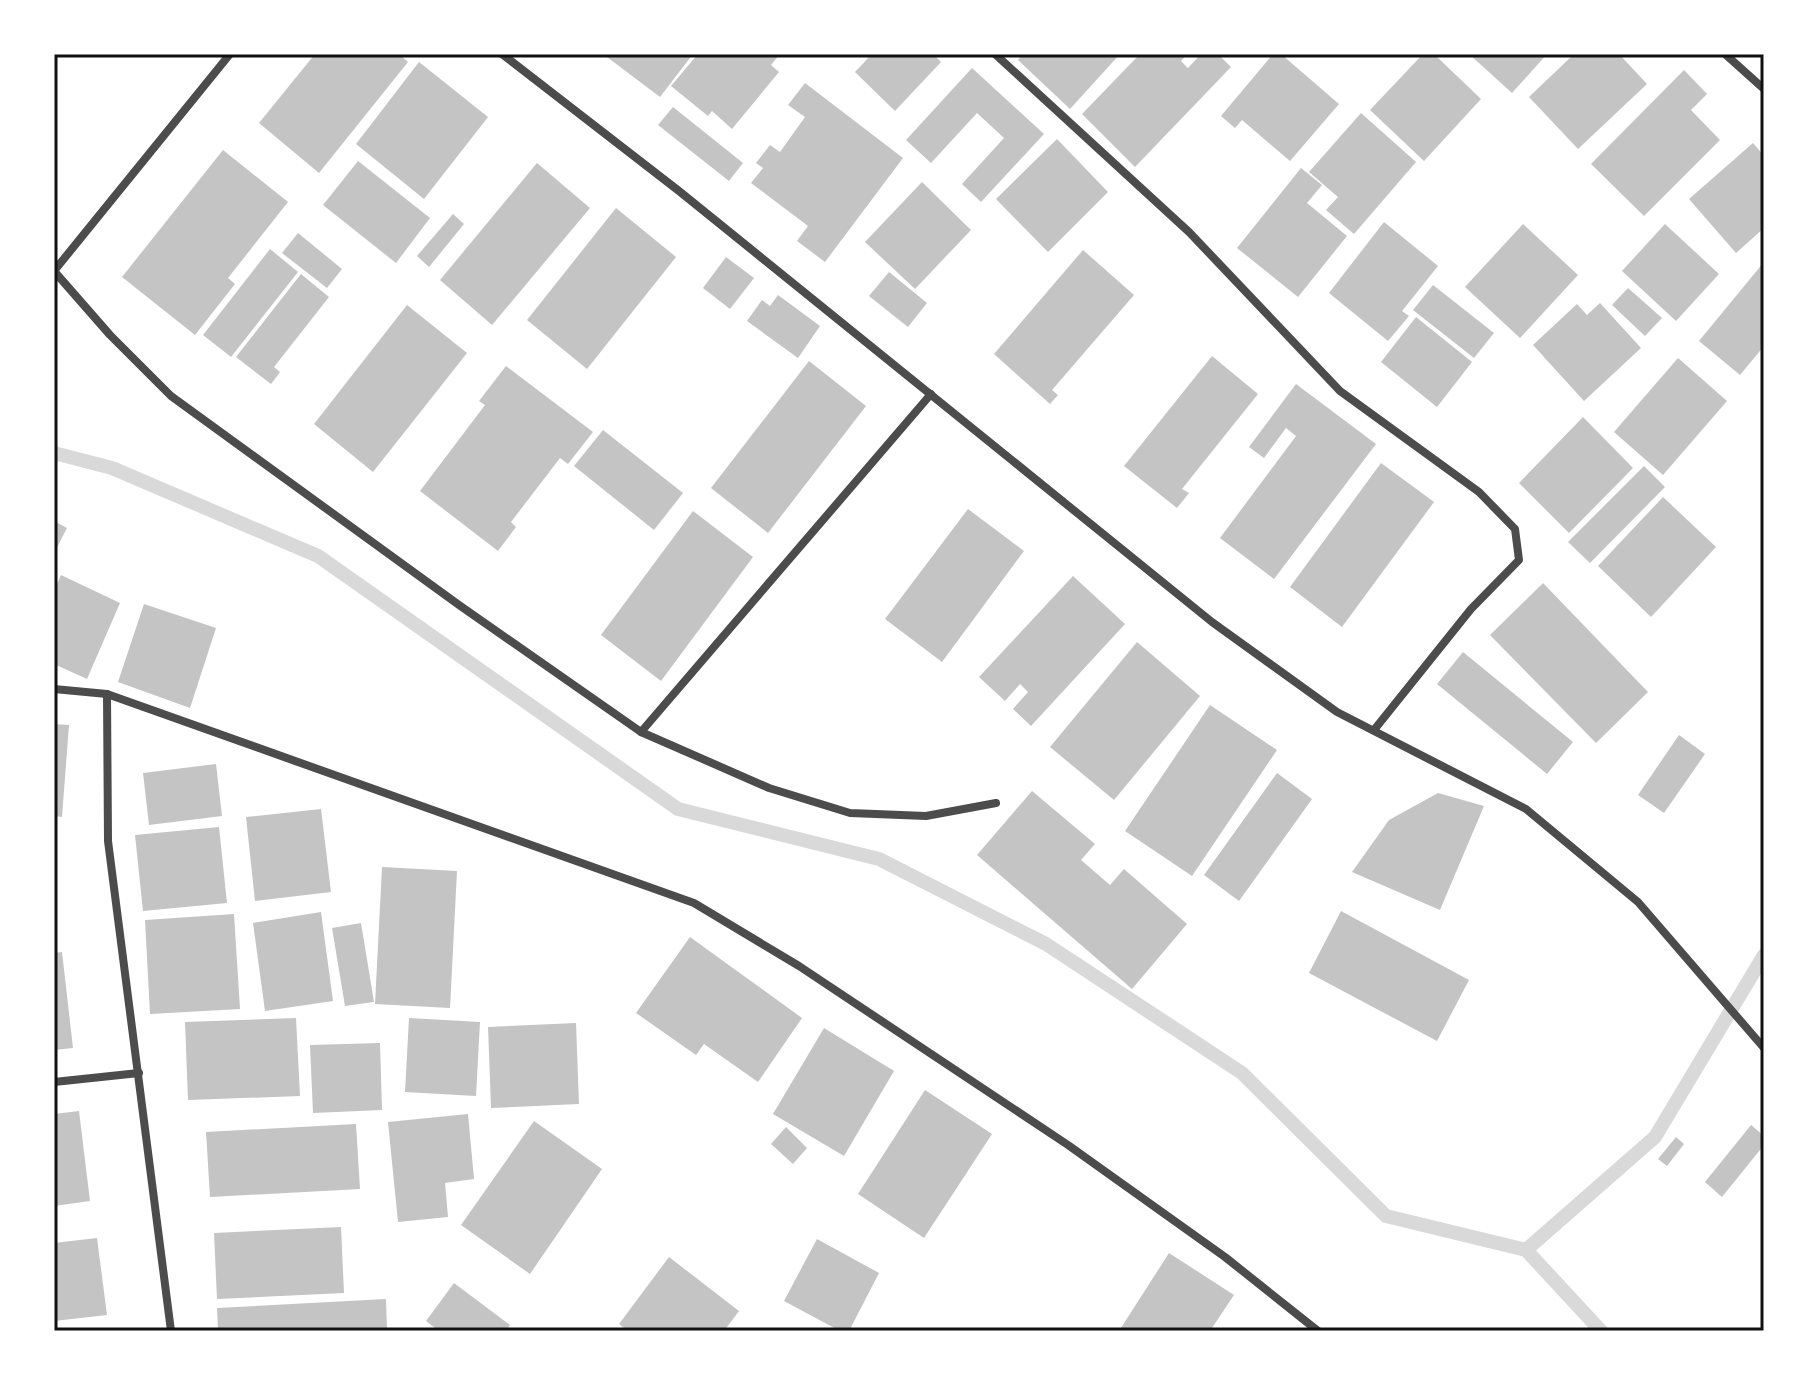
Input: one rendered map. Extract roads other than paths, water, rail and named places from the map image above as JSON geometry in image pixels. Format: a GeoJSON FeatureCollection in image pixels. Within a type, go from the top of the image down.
{"type":"FeatureCollection","features":[{"type":"Feature","properties":{"kind":"street"},"geometry":{"type":"LineString","coordinates":[[230,54],[54,271],[110,335],[171,396],[459,605],[641,732],[769,788],[850,813],[926,816],[996,803]]}},
{"type":"Feature","properties":{"kind":"street"},"geometry":{"type":"LineString","coordinates":[[995,54],[1189,232],[1340,391],[1479,492],[1515,529],[1519,560],[1471,609],[1374,730]]}},
{"type":"Feature","properties":{"kind":"street"},"geometry":{"type":"LineString","coordinates":[[1725,54],[1764,89]]}},
{"type":"Feature","properties":{"kind":"street"},"geometry":{"type":"LineString","coordinates":[[507,56],[679,191],[1212,622],[1337,712],[1526,809],[1638,902],[1764,1048]]}},
{"type":"Feature","properties":{"kind":"street"},"geometry":{"type":"LineString","coordinates":[[641,732],[931,394]]}},
{"type":"Feature","properties":{"kind":"street"},"geometry":{"type":"LineString","coordinates":[[54,689],[107,694],[694,903],[799,966],[1068,1145],[1225,1257],[1318,1331]]}},
{"type":"Feature","properties":{"kind":"street"},"geometry":{"type":"LineString","coordinates":[[107,694],[108,841],[171,1331]]}},
{"type":"Feature","properties":{"kind":"street"},"geometry":{"type":"LineString","coordinates":[[54,1082],[139,1073]]}},
{"type":"Feature","properties":{"kind":"waterway"},"geometry":{"type":"LineString","coordinates":[[54,453],[112,468],[318,556],[678,809],[879,859],[1046,944],[1242,1073],[1386,1216],[1526,1250],[1601,1331]]}},
{"type":"Feature","properties":{"kind":"waterway"},"geometry":{"type":"LineString","coordinates":[[1526,1250],[1655,1137],[1764,955]]}}]}
